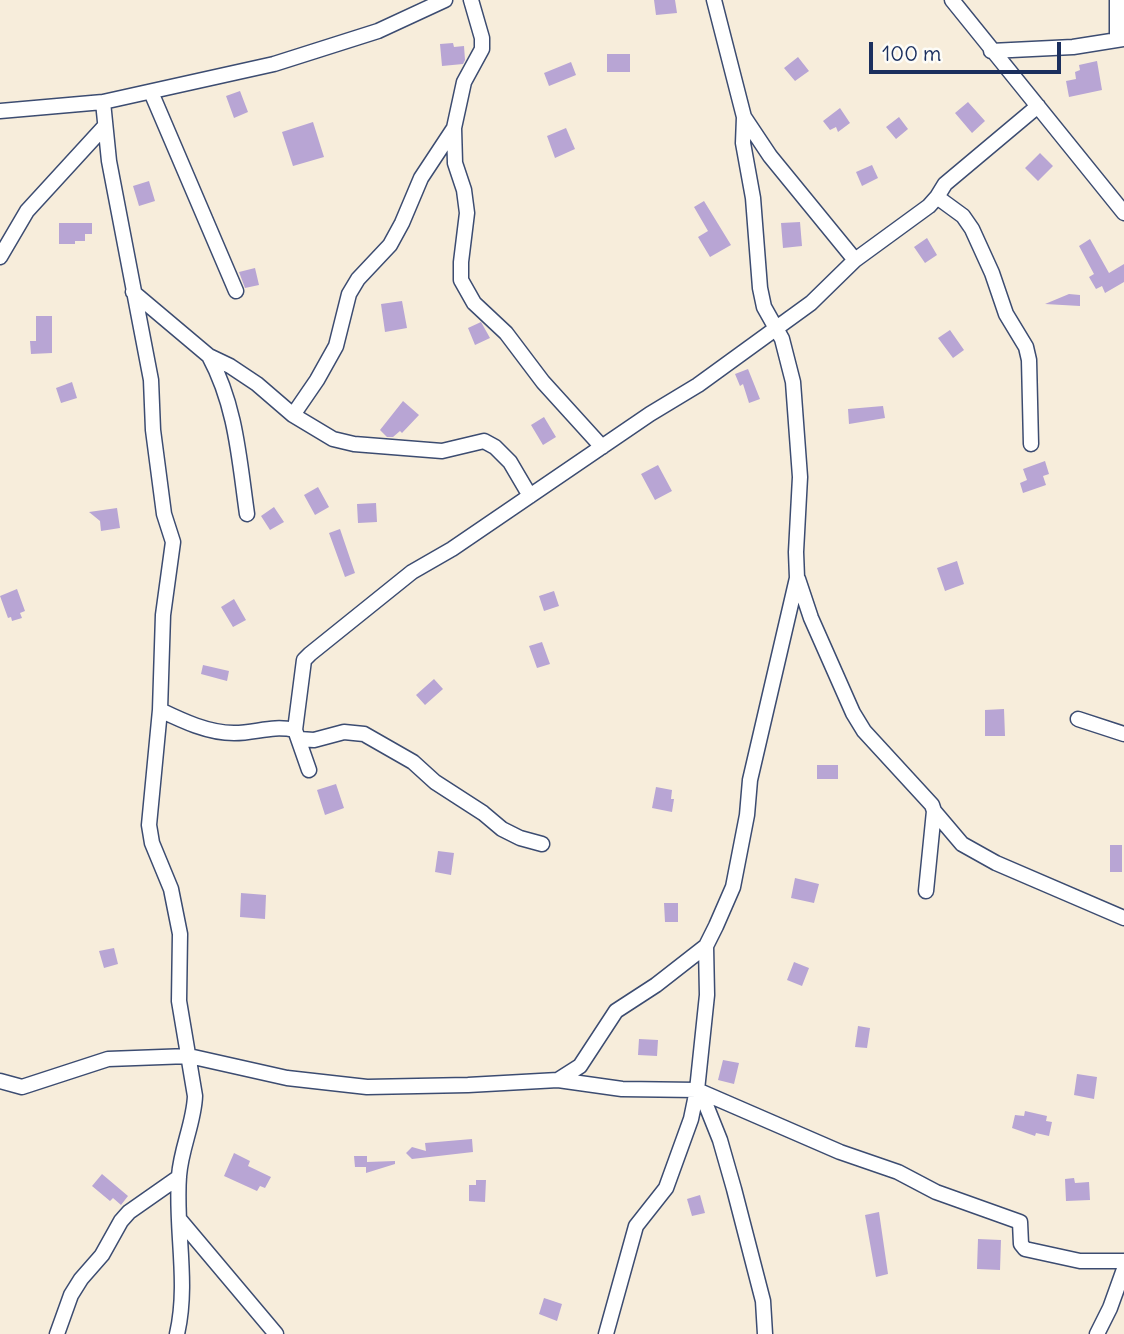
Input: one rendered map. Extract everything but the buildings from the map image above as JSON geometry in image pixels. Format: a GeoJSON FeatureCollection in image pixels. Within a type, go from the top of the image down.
{"type":"FeatureCollection","features":[{"type":"Feature","properties":{"kind":"street"},"geometry":{"type":"LineString","coordinates":[[0,111],[103,102],[274,64],[378,30],[445,0]]}},
{"type":"Feature","properties":{"kind":"street"},"geometry":{"type":"LineString","coordinates":[[471,0],[482,38],[482,49],[464,82],[454,128],[456,163],[467,213],[461,280],[474,303],[506,333],[543,382],[602,447]]}},
{"type":"Feature","properties":{"kind":"street"},"geometry":{"type":"LineString","coordinates":[[607,1334],[636,1226],[666,1188],[691,1119],[697,1090],[707,995],[706,946],[733,887],[747,815],[750,780],[797,578],[800,477],[793,382],[782,339],[764,307],[760,288],[753,198],[743,143],[744,117],[714,0]]}},
{"type":"Feature","properties":{"kind":"street"},"geometry":{"type":"LineString","coordinates":[[952,0],[1124,213]]}},
{"type":"Feature","properties":{"kind":"street"},"geometry":{"type":"LineString","coordinates":[[991,51],[1073,47],[1121,40],[1117,0]]}},
{"type":"Feature","properties":{"kind":"street"},"geometry":{"type":"LineString","coordinates":[[151,92],[236,291]]}},
{"type":"Feature","properties":{"kind":"street"},"geometry":{"type":"LineString","coordinates":[[103,102],[104,127],[118,215],[151,380],[153,430],[164,514],[173,542],[163,615],[160,710],[149,825],[152,843],[172,889],[180,934],[178,1001],[189,1056],[194,1110],[179,1177],[183,1286],[177,1334]]}},
{"type":"Feature","properties":{"kind":"street"},"geometry":{"type":"LineString","coordinates":[[309,770],[297,734],[304,660],[310,654],[412,572],[452,549],[650,414],[698,385],[811,303],[855,260],[937,197],[945,184],[1038,106]]}},
{"type":"Feature","properties":{"kind":"street"},"geometry":{"type":"LineString","coordinates":[[744,117],[770,156],[855,260]]}},
{"type":"Feature","properties":{"kind":"street"},"geometry":{"type":"LineString","coordinates":[[0,257],[27,212],[104,127]]}},
{"type":"Feature","properties":{"kind":"street"},"geometry":{"type":"LineString","coordinates":[[293,415],[336,346],[349,294],[358,279],[390,245],[421,178],[454,128]]}},
{"type":"Feature","properties":{"kind":"street"},"geometry":{"type":"LineString","coordinates":[[937,197],[962,216],[972,229],[992,273],[1006,314],[1026,347],[1029,360],[1031,444]]}},
{"type":"Feature","properties":{"kind":"street"},"geometry":{"type":"LineString","coordinates":[[133,292],[209,356],[257,384],[293,415],[333,439],[354,444],[442,451],[484,441],[495,447],[510,462],[530,496]]}},
{"type":"Feature","properties":{"kind":"street"},"geometry":{"type":"LineString","coordinates":[[209,356],[223,382],[229,402],[247,514]]}},
{"type":"Feature","properties":{"kind":"street"},"geometry":{"type":"LineString","coordinates":[[797,578],[811,618],[864,731],[926,798],[962,844],[996,863],[1124,918]]}},
{"type":"Feature","properties":{"kind":"street"},"geometry":{"type":"LineString","coordinates":[[160,710],[184,722],[223,732],[237,733],[280,726],[314,740],[344,732],[364,734],[413,762],[435,782],[483,813],[502,829],[520,838],[542,844]]}},
{"type":"Feature","properties":{"kind":"street"},"geometry":{"type":"LineString","coordinates":[[1078,719],[1124,734]]}},
{"type":"Feature","properties":{"kind":"street"},"geometry":{"type":"LineString","coordinates":[[926,891],[934,811]]}},
{"type":"Feature","properties":{"kind":"street"},"geometry":{"type":"LineString","coordinates":[[558,1080],[580,1066],[616,1012],[706,946]]}},
{"type":"Feature","properties":{"kind":"street"},"geometry":{"type":"LineString","coordinates":[[0,1081],[22,1087],[108,1059],[189,1056],[287,1078],[367,1087],[468,1086],[558,1080],[622,1089],[697,1090],[840,1152],[898,1172],[936,1192],[1020,1222],[1021,1244],[1025,1249],[1080,1261],[1124,1261]]}},
{"type":"Feature","properties":{"kind":"street"},"geometry":{"type":"LineString","coordinates":[[697,1090],[720,1140],[734,1189],[763,1301],[765,1334]]}},
{"type":"Feature","properties":{"kind":"street"},"geometry":{"type":"LineString","coordinates":[[57,1334],[71,1295],[102,1255],[121,1221],[129,1212],[179,1177]]}},
{"type":"Feature","properties":{"kind":"street"},"geometry":{"type":"LineString","coordinates":[[180,1220],[276,1334]]}},
{"type":"Feature","properties":{"kind":"street"},"geometry":{"type":"LineString","coordinates":[[1097,1334],[1124,1269]]}}]}
